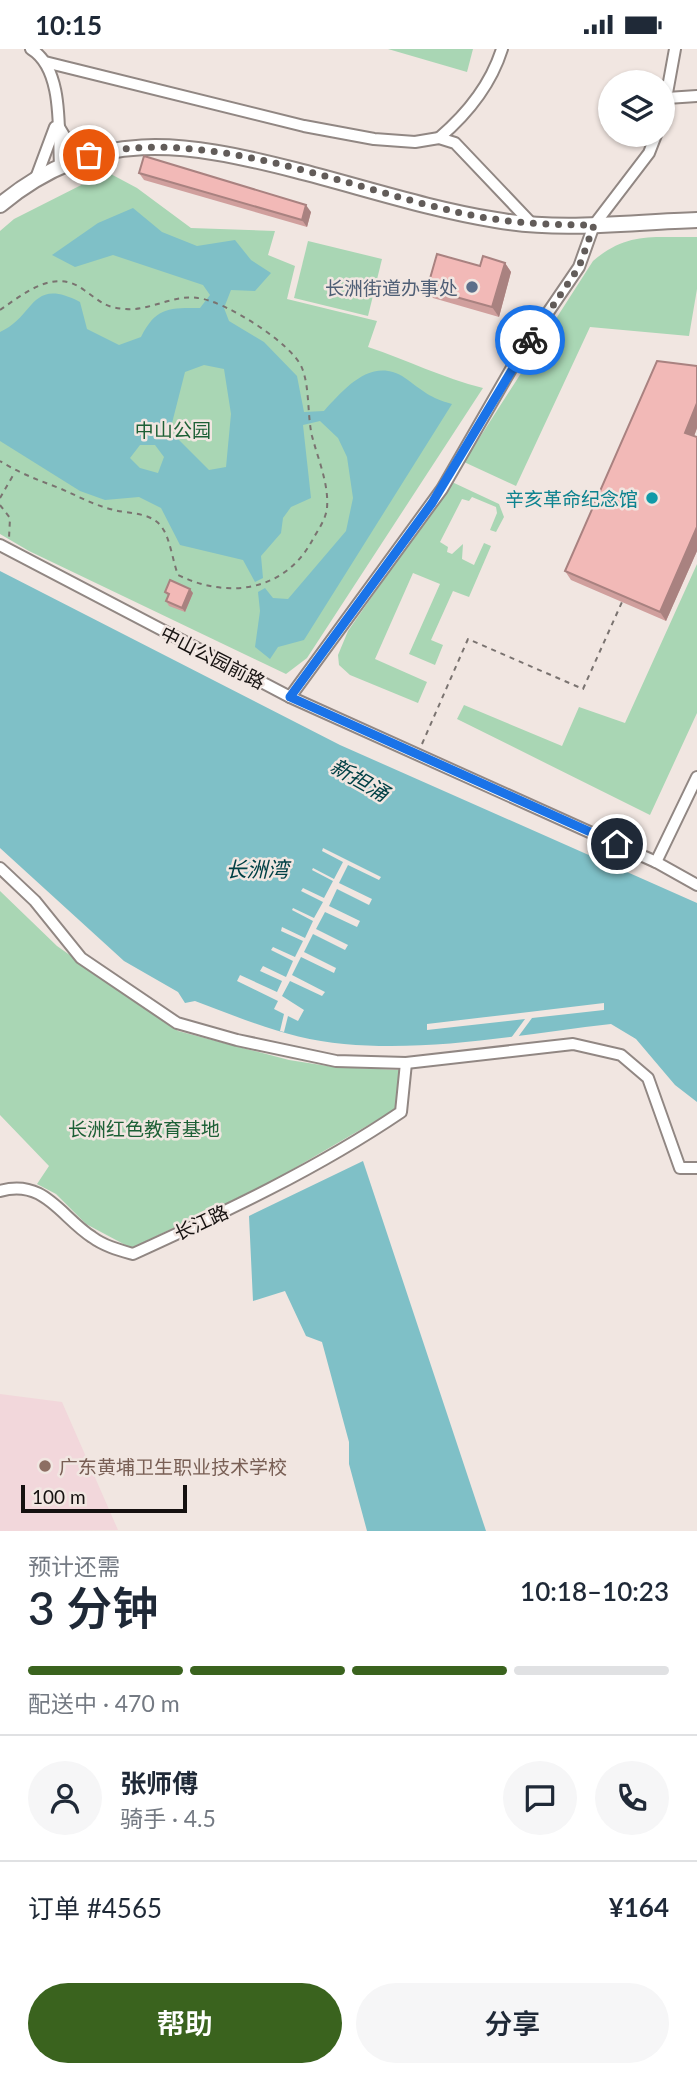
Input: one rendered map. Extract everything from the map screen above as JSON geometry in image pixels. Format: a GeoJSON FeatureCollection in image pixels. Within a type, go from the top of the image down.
{"type":"FeatureCollection","features":[{"type":"Feature","properties":{"kind":"main road"},"geometry":{"type":"LineString","coordinates":[[0,205],[36,178],[60,165],[89,155],[132,147],[195,148],[457,212],[532,224],[594,225],[697,220]]}},
{"type":"Feature","properties":{"kind":"street"},"geometry":{"type":"LineString","coordinates":[[31,49],[45,62],[53,86],[60,165]]}},
{"type":"Feature","properties":{"kind":"street"},"geometry":{"type":"LineString","coordinates":[[439,138],[463,118],[498,63],[502,49]]}},
{"type":"Feature","properties":{"kind":"street"},"geometry":{"type":"LineString","coordinates":[[671,70],[674,49]]}},
{"type":"Feature","properties":{"kind":"street"},"geometry":{"type":"LineString","coordinates":[[45,62],[316,128],[374,139],[415,142],[439,138],[455,143],[532,224]]}},
{"type":"Feature","properties":{"kind":"street"},"geometry":{"type":"LineString","coordinates":[[675,97],[697,96]]}},
{"type":"Feature","properties":{"kind":"street"},"geometry":{"type":"LineString","coordinates":[[57,121],[68,142],[89,155]]}},
{"type":"Feature","properties":{"kind":"street"},"geometry":{"type":"LineString","coordinates":[[36,178],[57,121]]}},
{"type":"Feature","properties":{"kind":"street"},"geometry":{"type":"LineString","coordinates":[[290,697],[442,489],[521,352],[579,267],[594,225],[651,147]]}},
{"type":"Feature","properties":{"kind":"street","name":"中山公园前路"},"geometry":{"type":"LineString","coordinates":[[2,546],[290,697],[656,862],[697,885]]}},
{"type":"Feature","properties":{"kind":"street"},"geometry":{"type":"LineString","coordinates":[[656,862],[697,777]]}},
{"type":"Feature","properties":{"kind":"street"},"geometry":{"type":"LineString","coordinates":[[0,868],[35,901],[81,958],[177,1023],[237,1041],[336,1061],[406,1063],[573,1044],[621,1055],[648,1078],[680,1168],[697,1168]]}},
{"type":"Feature","properties":{"kind":"street","name":"长江路"},"geometry":{"type":"LineString","coordinates":[[0,1191],[38,1191],[52,1200],[91,1237],[133,1254],[265,1192],[359,1140],[401,1112],[406,1063]]}},
{"type":"Feature","properties":{"kind":"path"},"geometry":{"type":"LineString","coordinates":[[0,310],[52,279],[69,280],[109,308],[136,310],[178,300],[204,300],[228,310],[290,349],[302,368],[310,425],[326,486],[327,510],[308,549],[290,568],[254,586],[219,590],[178,575],[164,530],[156,521],[137,513],[116,511],[80,501],[62,490],[15,472],[0,461]]}},
{"type":"Feature","properties":{"kind":"path"},"geometry":{"type":"LineString","coordinates":[[0,498],[15,472]]}},
{"type":"Feature","properties":{"kind":"path"},"geometry":{"type":"LineString","coordinates":[[0,505],[5,508],[11,528],[2,546]]}},
{"type":"Feature","properties":{"kind":"path"},"geometry":{"type":"LineString","coordinates":[[417,755],[468,639],[583,689],[622,602]]}},
{"type":"Feature","properties":{"kind":"shaded area","name":"广东黄埔卫生职业技术学校"},"geometry":{"type":"Polygon","coordinates":[[[0,1394],[62,1402],[118,1530],[0,1531],[0,1394]]]}},
{"type":"Feature","properties":{"kind":"green space"},"geometry":{"type":"Polygon","coordinates":[[[388,49],[473,49],[467,72],[388,49]]]}},
{"type":"Feature","properties":{"kind":"green space","name":"中山公园"},"geometry":{"type":"Polygon","coordinates":[[[107,172],[137,188],[191,228],[275,231],[268,255],[295,266],[287,299],[377,321],[368,347],[483,388],[307,658],[286,674],[29,551],[0,534],[0,231],[14,219],[107,172]]]}},
{"type":"Feature","properties":{"kind":"green space"},"geometry":{"type":"Polygon","coordinates":[[[697,237],[697,289],[689,336],[590,327],[516,486],[464,462],[593,261],[606,251],[630,240],[697,237]]]}},
{"type":"Feature","properties":{"kind":"green space"},"geometry":{"type":"Polygon","coordinates":[[[308,241],[382,259],[368,316],[294,298],[308,241]]]}},
{"type":"Feature","properties":{"kind":"green space"},"geometry":{"type":"Polygon","coordinates":[[[452,482],[499,504],[504,517],[496,532],[490,530],[497,513],[496,507],[472,497],[469,501],[462,499],[440,542],[448,547],[447,552],[452,554],[463,544],[462,559],[474,565],[484,543],[491,546],[469,597],[453,591],[431,640],[443,645],[435,665],[409,654],[440,584],[413,573],[375,659],[427,682],[418,703],[350,675],[339,665],[338,655],[348,631],[452,482]]]}},
{"type":"Feature","properties":{"kind":"green space"},"geometry":{"type":"Polygon","coordinates":[[[697,564],[697,713],[650,815],[457,719],[464,705],[562,746],[579,707],[625,723],[697,564]]]}},
{"type":"Feature","properties":{"kind":"green space","name":"长洲红色教育基地"},"geometry":{"type":"Polygon","coordinates":[[[0,891],[57,946],[178,1031],[289,1060],[334,1067],[400,1070],[396,1109],[269,1183],[131,1248],[86,1224],[56,1194],[37,1184],[49,1166],[0,1115],[0,891]]]}},
{"type":"Feature","properties":{"kind":"water"},"geometry":{"type":"Polygon","coordinates":[[[133,208],[162,232],[197,246],[235,240],[251,260],[271,273],[255,291],[231,290],[224,308],[229,321],[264,342],[297,376],[304,412],[324,411],[350,385],[370,373],[381,371],[393,372],[432,397],[452,404],[304,640],[278,647],[270,659],[255,647],[260,611],[258,592],[265,588],[273,598],[288,599],[346,531],[353,498],[347,457],[338,438],[320,421],[303,425],[311,498],[291,507],[283,518],[281,533],[261,556],[263,578],[255,582],[243,560],[180,545],[161,508],[139,497],[105,500],[80,491],[0,441],[0,332],[42,296],[64,295],[80,302],[87,329],[119,345],[141,337],[152,320],[165,311],[200,308],[210,295],[203,285],[113,255],[75,267],[52,255],[98,223],[133,208]],[[204,365],[185,372],[170,431],[209,470],[226,467],[231,414],[224,369],[204,365]],[[140,445],[130,458],[140,468],[158,473],[164,457],[155,445],[140,445]]]}},
{"type":"Feature","properties":{"kind":"water","name":"长洲湾"},"geometry":{"type":"Polygon","coordinates":[[[0,571],[340,745],[697,903],[697,1102],[675,1085],[636,1039],[611,1024],[445,1044],[378,1046],[325,1042],[268,1028],[195,1001],[185,1003],[178,992],[124,961],[0,848],[0,571]]]}},
{"type":"Feature","properties":{"kind":"water"},"geometry":{"type":"Polygon","coordinates":[[[363,1161],[486,1531],[367,1531],[349,1464],[349,1442],[322,1342],[306,1336],[285,1291],[253,1301],[249,1216],[363,1161]]]}},
{"type":"Feature","properties":{"kind":"pier"},"geometry":{"type":"Polygon","coordinates":[[[323,848],[381,877],[379,880],[348,865],[339,883],[372,899],[369,905],[337,889],[329,906],[360,921],[357,927],[325,912],[316,929],[348,945],[345,950],[313,934],[304,952],[336,968],[334,973],[301,957],[292,975],[325,992],[322,996],[290,981],[282,996],[304,1010],[298,1021],[288,1016],[284,1032],[280,1031],[284,1014],[274,1009],[278,1001],[237,981],[240,975],[277,992],[282,981],[260,971],[263,966],[286,977],[293,961],[271,950],[273,947],[295,957],[303,941],[281,931],[282,927],[305,938],[313,921],[292,910],[293,908],[314,918],[323,902],[301,891],[303,888],[324,898],[333,881],[312,870],[313,868],[334,879],[343,862],[322,851],[323,848]]]}},
{"type":"Feature","properties":{"kind":"pier"},"geometry":{"type":"Polygon","coordinates":[[[604,1003],[604,1010],[532,1018],[518,1037],[511,1038],[525,1019],[427,1030],[427,1024],[604,1003]]]}},
{"type":"Feature","properties":{"kind":"building"},"geometry":{"type":"Polygon","coordinates":[[[144,156],[306,205],[302,220],[139,173],[144,156]]]}},
{"type":"Feature","properties":{"kind":"building","name":"长洲街道办事处"},"geometry":{"type":"Polygon","coordinates":[[[437,254],[480,266],[483,256],[505,263],[492,307],[427,289],[437,254]]]}},
{"type":"Feature","properties":{"kind":"building","name":"辛亥革命纪念馆"},"geometry":{"type":"Polygon","coordinates":[[[657,361],[697,366],[697,403],[685,433],[697,437],[697,527],[660,612],[565,571],[657,361]]]}},
{"type":"Feature","properties":{"kind":"building"},"geometry":{"type":"Polygon","coordinates":[[[170,580],[190,589],[182,608],[166,601],[169,594],[165,592],[170,580]]]}},
{"type":"Feature","properties":{"kind":"way so far"},"geometry":{"type":"LineString","coordinates":[[89,155],[132,147],[165,145],[195,148],[496,220],[519,224],[594,225],[579,267],[530,340]]}},
{"type":"Feature","properties":{"kind":"place","name":"长洲街道办事处"},"geometry":{"type":"Point","coordinates":[472,287]}},
{"type":"Feature","properties":{"kind":"place","name":"辛亥革命纪念馆"},"geometry":{"type":"Point","coordinates":[652,498]}},
{"type":"Feature","properties":{"kind":"place","name":"广东黄埔卫生职业技术学校"},"geometry":{"type":"Point","coordinates":[45,1466]}},
{"type":"Feature","properties":{"kind":"route"},"geometry":{"type":"LineString","coordinates":[[530,340],[442,489],[290,697],[617,844]]}},
{"type":"Feature","properties":{"kind":"water label","name":"新担涌"},"geometry":{"type":"Point","coordinates":[360,779]}}]}
